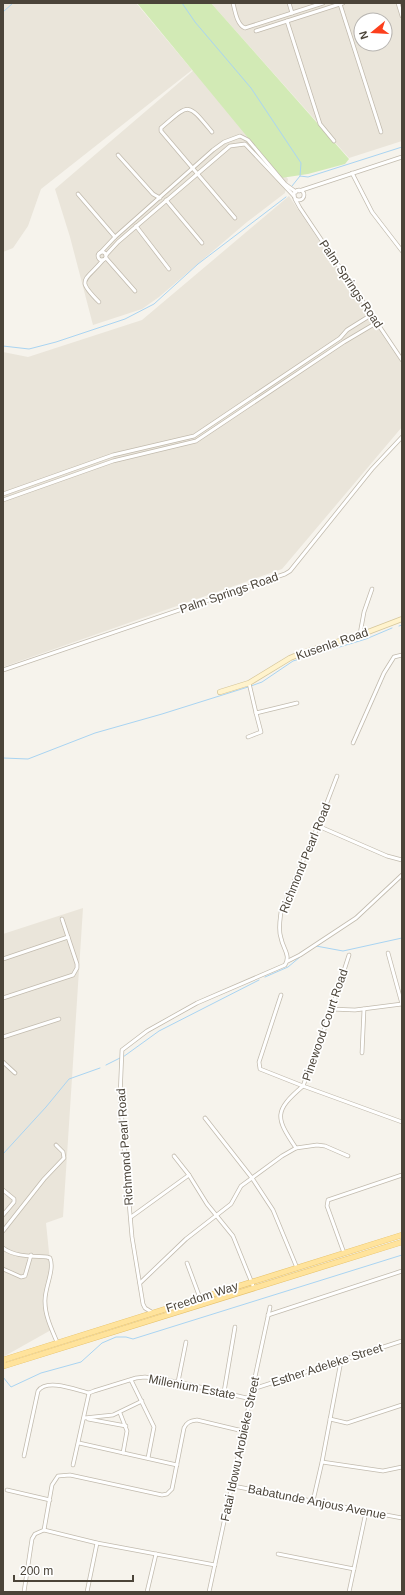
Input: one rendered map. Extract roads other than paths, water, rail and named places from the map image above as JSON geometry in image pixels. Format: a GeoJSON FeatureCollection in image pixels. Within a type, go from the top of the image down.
{"type":"FeatureCollection","features":[{"type":"Feature","properties":{"kind":"main road","name":"Kusenla Road"},"geometry":{"type":"LineString","coordinates":[[220,692],[249,686],[290,658],[402,619]]}},
{"type":"Feature","properties":{"kind":"main road","name":"Freedom Way"},"geometry":{"type":"LineString","coordinates":[[3,1363],[57,1342],[402,1235]]}},
{"type":"Feature","properties":{"kind":"main road","name":"Freedom Way"},"geometry":{"type":"LineString","coordinates":[[3,1363],[402,1242]]}},
{"type":"Feature","properties":{"kind":"street"},"geometry":{"type":"LineString","coordinates":[[233,3],[239,22],[241,26],[245,28],[323,3]]}},
{"type":"Feature","properties":{"kind":"street"},"geometry":{"type":"LineString","coordinates":[[288,3],[292,13]]}},
{"type":"Feature","properties":{"kind":"street"},"geometry":{"type":"LineString","coordinates":[[256,31],[341,3],[381,132]]}},
{"type":"Feature","properties":{"kind":"street"},"geometry":{"type":"LineString","coordinates":[[398,3],[402,16]]}},
{"type":"Feature","properties":{"kind":"street"},"geometry":{"type":"LineString","coordinates":[[287,21],[320,124],[334,140]]}},
{"type":"Feature","properties":{"kind":"street"},"geometry":{"type":"LineString","coordinates":[[212,132],[194,110],[190,109],[180,112],[161,128],[161,131],[192,169],[235,218]]}},
{"type":"Feature","properties":{"kind":"street"},"geometry":{"type":"LineString","coordinates":[[99,266],[98,258],[100,253],[115,237],[213,150],[224,142],[240,136],[248,140],[286,184],[304,195]]}},
{"type":"Feature","properties":{"kind":"street","name":"Palm Springs Road"},"geometry":{"type":"LineString","coordinates":[[197,174],[230,146],[245,144],[295,198],[300,208],[402,360]]}},
{"type":"Feature","properties":{"kind":"street"},"geometry":{"type":"LineString","coordinates":[[118,155],[148,190],[160,198]]}},
{"type":"Feature","properties":{"kind":"street"},"geometry":{"type":"LineString","coordinates":[[297,191],[402,157]]}},
{"type":"Feature","properties":{"kind":"street"},"geometry":{"type":"LineString","coordinates":[[352,173],[372,212],[402,251]]}},
{"type":"Feature","properties":{"kind":"street"},"geometry":{"type":"LineString","coordinates":[[99,302],[86,289],[84,283],[86,278],[99,266],[118,242],[197,174]]}},
{"type":"Feature","properties":{"kind":"street"},"geometry":{"type":"LineString","coordinates":[[300,208],[307,188]]}},
{"type":"Feature","properties":{"kind":"street"},"geometry":{"type":"LineString","coordinates":[[297,191],[295,198],[302,199]]}},
{"type":"Feature","properties":{"kind":"street"},"geometry":{"type":"LineString","coordinates":[[78,194],[115,237]]}},
{"type":"Feature","properties":{"kind":"street"},"geometry":{"type":"LineString","coordinates":[[166,200],[202,243]]}},
{"type":"Feature","properties":{"kind":"street"},"geometry":{"type":"LineString","coordinates":[[136,226],[169,269]]}},
{"type":"Feature","properties":{"kind":"street"},"geometry":{"type":"LineString","coordinates":[[100,253],[103,252],[105,258],[135,292]]}},
{"type":"Feature","properties":{"kind":"street"},"geometry":{"type":"LineString","coordinates":[[98,258],[105,258]]}},
{"type":"Feature","properties":{"kind":"street"},"geometry":{"type":"LineString","coordinates":[[3,494],[113,456],[194,436],[340,338],[347,330],[371,315]]}},
{"type":"Feature","properties":{"kind":"street"},"geometry":{"type":"LineString","coordinates":[[3,500],[113,461],[196,441],[344,342],[376,323]]}},
{"type":"Feature","properties":{"kind":"street"},"geometry":{"type":"LineString","coordinates":[[354,326],[359,334]]}},
{"type":"Feature","properties":{"kind":"street","name":"Palm Springs Road"},"geometry":{"type":"LineString","coordinates":[[3,670],[285,574],[290,571],[372,469],[402,437]]}},
{"type":"Feature","properties":{"kind":"street"},"geometry":{"type":"LineString","coordinates":[[360,634],[364,612],[372,589]]}},
{"type":"Feature","properties":{"kind":"street"},"geometry":{"type":"LineString","coordinates":[[353,743],[384,673],[394,657],[402,655]]}},
{"type":"Feature","properties":{"kind":"street"},"geometry":{"type":"LineString","coordinates":[[248,737],[261,732],[249,686]]}},
{"type":"Feature","properties":{"kind":"street"},"geometry":{"type":"LineString","coordinates":[[256,713],[297,703]]}},
{"type":"Feature","properties":{"kind":"street","name":"Richmond Pearl Road"},"geometry":{"type":"LineString","coordinates":[[153,1313],[145,1308],[143,1304],[130,1217],[120,1097],[122,1050],[147,1031],[197,1003],[285,965],[288,961],[288,956],[280,938],[279,924],[281,912],[318,826],[337,776]]}},
{"type":"Feature","properties":{"kind":"street"},"geometry":{"type":"LineString","coordinates":[[318,826],[388,856],[402,860]]}},
{"type":"Feature","properties":{"kind":"street"},"geometry":{"type":"LineString","coordinates":[[288,961],[300,955],[356,918],[402,875]]}},
{"type":"Feature","properties":{"kind":"street"},"geometry":{"type":"LineString","coordinates":[[3,998],[73,975],[76,972],[77,964],[62,919]]}},
{"type":"Feature","properties":{"kind":"street"},"geometry":{"type":"LineString","coordinates":[[3,959],[68,937]]}},
{"type":"Feature","properties":{"kind":"street"},"geometry":{"type":"LineString","coordinates":[[331,1009],[364,1009],[402,1004],[388,953]]}},
{"type":"Feature","properties":{"kind":"street","name":"Pinewood Court Road"},"geometry":{"type":"LineString","coordinates":[[349,955],[303,1086],[402,1122]]}},
{"type":"Feature","properties":{"kind":"street"},"geometry":{"type":"LineString","coordinates":[[281,995],[259,1062],[260,1069],[303,1086],[288,1099],[280,1120],[284,1130],[296,1148]]}},
{"type":"Feature","properties":{"kind":"street"},"geometry":{"type":"LineString","coordinates":[[362,1053],[364,1009]]}},
{"type":"Feature","properties":{"kind":"street"},"geometry":{"type":"LineString","coordinates":[[3,1037],[59,1019]]}},
{"type":"Feature","properties":{"kind":"street"},"geometry":{"type":"LineString","coordinates":[[3,1062],[15,1074]]}},
{"type":"Feature","properties":{"kind":"street"},"geometry":{"type":"LineString","coordinates":[[205,1118],[252,1178],[273,1210],[297,1268]]}},
{"type":"Feature","properties":{"kind":"street"},"geometry":{"type":"LineString","coordinates":[[3,1231],[44,1179],[64,1158],[63,1152],[56,1145]]}},
{"type":"Feature","properties":{"kind":"street"},"geometry":{"type":"LineString","coordinates":[[140,1283],[186,1239],[234,1200],[241,1186],[282,1156],[296,1148],[317,1145],[325,1146],[348,1156]]}},
{"type":"Feature","properties":{"kind":"street"},"geometry":{"type":"LineString","coordinates":[[174,1156],[207,1204],[233,1236],[254,1288]]}},
{"type":"Feature","properties":{"kind":"street"},"geometry":{"type":"LineString","coordinates":[[130,1217],[189,1176]]}},
{"type":"Feature","properties":{"kind":"street"},"geometry":{"type":"LineString","coordinates":[[344,1253],[327,1206],[328,1200],[402,1176]]}},
{"type":"Feature","properties":{"kind":"street"},"geometry":{"type":"LineString","coordinates":[[3,1190],[14,1199],[14,1202],[3,1214],[12,1219]]}},
{"type":"Feature","properties":{"kind":"street"},"geometry":{"type":"LineString","coordinates":[[3,1248],[12,1253],[47,1257],[51,1260],[45,1302],[46,1311],[57,1342]]}},
{"type":"Feature","properties":{"kind":"street"},"geometry":{"type":"LineString","coordinates":[[3,1269],[21,1277],[25,1276],[31,1256]]}},
{"type":"Feature","properties":{"kind":"street"},"geometry":{"type":"LineString","coordinates":[[187,1264],[200,1298]]}},
{"type":"Feature","properties":{"kind":"street"},"geometry":{"type":"LineString","coordinates":[[268,1315],[402,1271]]}},
{"type":"Feature","properties":{"kind":"street","name":"Fatai Idowu Arobieke Street"},"geometry":{"type":"LineString","coordinates":[[209,1592],[233,1486],[242,1431],[251,1399],[270,1307]]}},
{"type":"Feature","properties":{"kind":"street"},"geometry":{"type":"LineString","coordinates":[[224,1392],[235,1327]]}},
{"type":"Feature","properties":{"kind":"street","name":"Esther Adeleke Street"},"geometry":{"type":"LineString","coordinates":[[253,1389],[402,1341]]}},
{"type":"Feature","properties":{"kind":"street"},"geometry":{"type":"LineString","coordinates":[[178,1382],[186,1342]]}},
{"type":"Feature","properties":{"kind":"street"},"geometry":{"type":"LineString","coordinates":[[313,1500],[322,1462],[341,1361]]}},
{"type":"Feature","properties":{"kind":"street","name":"Millenium Estate"},"geometry":{"type":"LineString","coordinates":[[89,1393],[145,1377],[178,1382],[251,1399]]}},
{"type":"Feature","properties":{"kind":"street"},"geometry":{"type":"LineString","coordinates":[[131,1380],[154,1427],[148,1458]]}},
{"type":"Feature","properties":{"kind":"street"},"geometry":{"type":"LineString","coordinates":[[24,1456],[38,1391],[41,1388],[51,1384],[89,1393],[73,1465]]}},
{"type":"Feature","properties":{"kind":"street"},"geometry":{"type":"LineString","coordinates":[[84,1418],[120,1413],[142,1401]]}},
{"type":"Feature","properties":{"kind":"street"},"geometry":{"type":"LineString","coordinates":[[330,1419],[347,1423],[402,1405]]}},
{"type":"Feature","properties":{"kind":"street"},"geometry":{"type":"LineString","coordinates":[[120,1413],[128,1431],[123,1453]]}},
{"type":"Feature","properties":{"kind":"street"},"geometry":{"type":"LineString","coordinates":[[84,1418],[126,1426]]}},
{"type":"Feature","properties":{"kind":"street"},"geometry":{"type":"LineString","coordinates":[[44,1530],[54,1480],[62,1474],[70,1474],[162,1495],[167,1494],[172,1489],[186,1424],[197,1420],[242,1431]]}},
{"type":"Feature","properties":{"kind":"street"},"geometry":{"type":"LineString","coordinates":[[79,1443],[177,1465]]}},
{"type":"Feature","properties":{"kind":"street"},"geometry":{"type":"LineString","coordinates":[[322,1462],[384,1471],[402,1467]]}},
{"type":"Feature","properties":{"kind":"street","name":"Babatunde Anjous Avenue"},"geometry":{"type":"LineString","coordinates":[[233,1486],[402,1518]]}},
{"type":"Feature","properties":{"kind":"street"},"geometry":{"type":"LineString","coordinates":[[7,1490],[50,1500]]}},
{"type":"Feature","properties":{"kind":"street"},"geometry":{"type":"LineString","coordinates":[[349,1592],[366,1512]]}},
{"type":"Feature","properties":{"kind":"street"},"geometry":{"type":"LineString","coordinates":[[24,1592],[33,1536],[44,1530],[97,1543],[215,1566]]}},
{"type":"Feature","properties":{"kind":"street"},"geometry":{"type":"LineString","coordinates":[[87,1592],[97,1543]]}},
{"type":"Feature","properties":{"kind":"street"},"geometry":{"type":"LineString","coordinates":[[148,1592],[156,1554]]}},
{"type":"Feature","properties":{"kind":"street"},"geometry":{"type":"LineString","coordinates":[[278,1554],[354,1569]]}},
{"type":"Feature","properties":{"kind":"waterway"},"geometry":{"type":"LineString","coordinates":[[3,12],[13,3]]}},
{"type":"Feature","properties":{"kind":"waterway"},"geometry":{"type":"LineString","coordinates":[[182,3],[195,22],[251,88],[301,163],[300,176]]}},
{"type":"Feature","properties":{"kind":"waterway"},"geometry":{"type":"LineString","coordinates":[[292,186],[300,176],[308,177],[402,147]]}},
{"type":"Feature","properties":{"kind":"waterway"},"geometry":{"type":"LineString","coordinates":[[3,346],[29,349],[56,342],[125,319],[154,304],[198,264],[286,197]]}},
{"type":"Feature","properties":{"kind":"waterway"},"geometry":{"type":"LineString","coordinates":[[251,686],[262,682],[293,661],[366,639],[392,628]]}},
{"type":"Feature","properties":{"kind":"waterway"},"geometry":{"type":"LineString","coordinates":[[3,758],[28,759],[95,733],[248,687]]}},
{"type":"Feature","properties":{"kind":"waterway"},"geometry":{"type":"LineString","coordinates":[[316,946],[343,951],[402,938]]}},
{"type":"Feature","properties":{"kind":"waterway"},"geometry":{"type":"LineString","coordinates":[[265,977],[288,967],[300,957]]}},
{"type":"Feature","properties":{"kind":"waterway"},"geometry":{"type":"LineString","coordinates":[[123,1057],[159,1031],[259,980]]}},
{"type":"Feature","properties":{"kind":"waterway"},"geometry":{"type":"LineString","coordinates":[[106,1065],[120,1058]]}},
{"type":"Feature","properties":{"kind":"waterway"},"geometry":{"type":"LineString","coordinates":[[3,1154],[46,1107],[69,1079],[100,1068]]}},
{"type":"Feature","properties":{"kind":"waterway"},"geometry":{"type":"LineString","coordinates":[[3,1377],[11,1387],[41,1373],[81,1362],[102,1343],[116,1337],[133,1339],[402,1255]]}}]}
